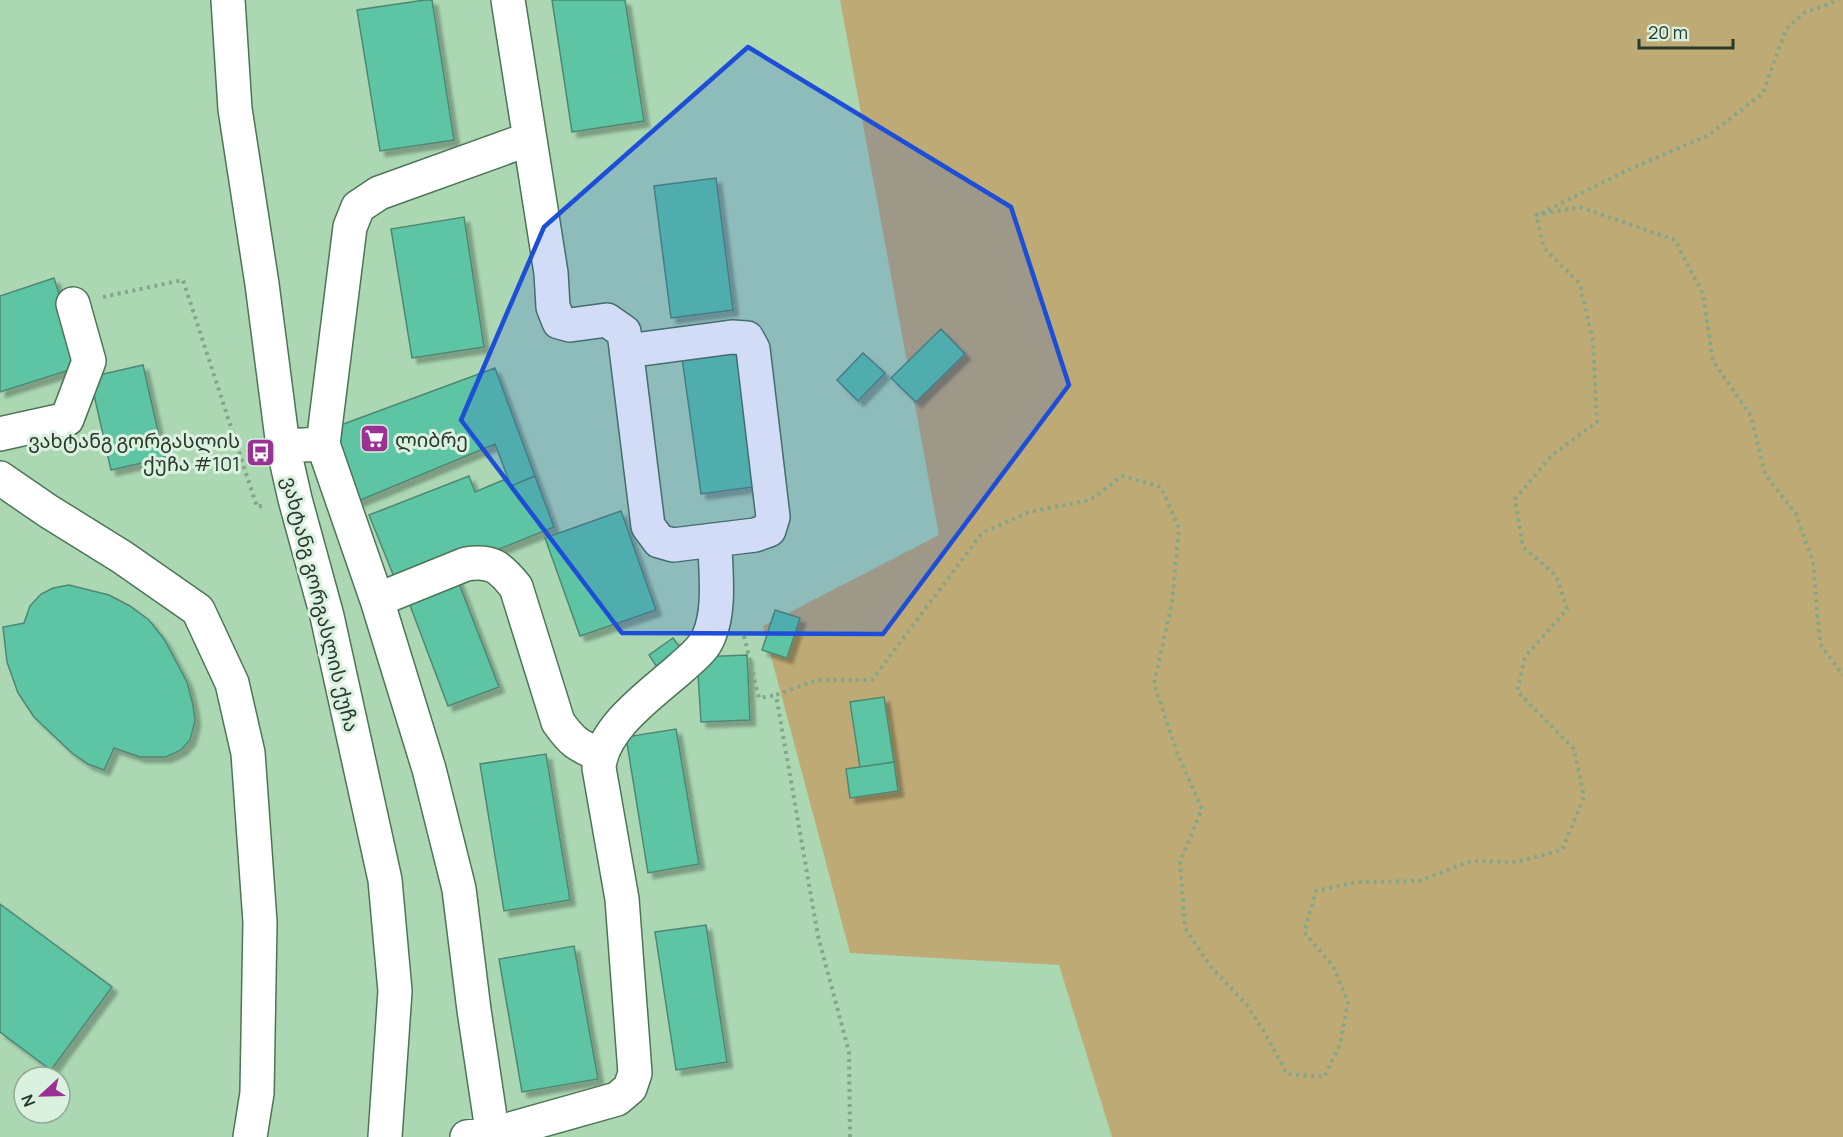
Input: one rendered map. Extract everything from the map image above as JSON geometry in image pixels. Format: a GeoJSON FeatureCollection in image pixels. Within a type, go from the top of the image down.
{"type":"FeatureCollection","features":[{"type":"Feature","properties":{"kind":"street","name":"ვახტანგ გორგასლის ქუჩა"},"geometry":{"type":"LineString","coordinates":[[228,0],[235,109],[262,284],[283,446],[327,616],[385,880],[395,991],[385,1137]]}},
{"type":"Feature","properties":{"kind":"street"},"geometry":{"type":"LineString","coordinates":[[508,0],[551,273],[553,307],[559,322],[570,325],[607,320],[624,332],[648,526],[659,541],[673,545],[755,535],[769,530],[773,517],[753,349],[747,338],[732,337],[627,351]]}},
{"type":"Feature","properties":{"kind":"street"},"geometry":{"type":"LineString","coordinates":[[529,139],[379,193],[358,207],[350,227],[322,444],[377,600],[429,769],[459,889],[474,1010],[484,1136],[617,1099],[630,1088],[635,1074],[622,899],[599,768],[600,755],[621,722],[696,654],[708,638],[716,614],[715,540]]}},
{"type":"Feature","properties":{"kind":"street"},"geometry":{"type":"LineString","coordinates":[[0,434],[67,419],[89,361],[73,304]]}},
{"type":"Feature","properties":{"kind":"street"},"geometry":{"type":"LineString","coordinates":[[283,446],[322,444]]}},
{"type":"Feature","properties":{"kind":"street"},"geometry":{"type":"LineString","coordinates":[[0,478],[122,557],[198,610],[232,683],[248,753],[260,922],[257,1093],[250,1137]]}},
{"type":"Feature","properties":{"kind":"street"},"geometry":{"type":"LineString","coordinates":[[377,600],[466,564],[480,562],[493,565],[505,573],[516,587],[558,722],[570,739],[600,755]]}},
{"type":"Feature","properties":{"kind":"path"},"geometry":{"type":"LineString","coordinates":[[1536,215],[1628,170],[1709,135],[1763,93],[1786,28],[1804,13],[1839,0]]}},
{"type":"Feature","properties":{"kind":"path"},"geometry":{"type":"LineString","coordinates":[[1536,215],[1580,207],[1675,240],[1702,294],[1713,361],[1751,416],[1765,474],[1796,514],[1813,562],[1820,644],[1843,675]]}},
{"type":"Feature","properties":{"kind":"path"},"geometry":{"type":"LineString","coordinates":[[743,630],[759,698],[776,695],[817,681],[872,680],[982,533],[1029,512],[1090,500],[1122,476],[1161,487],[1179,528],[1172,603],[1154,684],[1178,755],[1202,809],[1180,862],[1185,928],[1211,967],[1247,1005],[1287,1074],[1324,1077],[1340,1045],[1347,1002],[1333,966],[1304,932],[1316,891],[1357,882],[1419,881],[1471,861],[1516,862],[1562,850],[1584,796],[1574,749],[1517,691],[1525,657],[1567,609],[1556,575],[1523,547],[1515,499],[1552,455],[1598,422],[1593,342],[1580,284],[1544,248],[1536,215]]}},
{"type":"Feature","properties":{"kind":"path"},"geometry":{"type":"LineString","coordinates":[[73,304],[183,280],[257,507],[295,499]]}},
{"type":"Feature","properties":{"kind":"path"},"geometry":{"type":"LineString","coordinates":[[776,695],[818,936],[849,1052],[850,1137]]}},
{"type":"Feature","properties":{"kind":"highlighted area"},"geometry":{"type":"Polygon","coordinates":[[[748,47],[1011,207],[1069,385],[883,634],[622,633],[461,420],[544,227],[748,47]]]}},
{"type":"Feature","properties":{"kind":"shaded area"},"geometry":{"type":"Polygon","coordinates":[[[840,0],[1843,0],[1843,1137],[1112,1137],[1059,965],[850,953],[763,626],[939,535],[840,0]]]}},
{"type":"Feature","properties":{"kind":"building"},"geometry":{"type":"Polygon","coordinates":[[[432,0],[454,140],[380,151],[357,10],[432,0]]]}},
{"type":"Feature","properties":{"kind":"building"},"geometry":{"type":"Polygon","coordinates":[[[552,0],[625,0],[644,121],[572,132],[552,0]]]}},
{"type":"Feature","properties":{"kind":"building"},"geometry":{"type":"Polygon","coordinates":[[[716,178],[733,310],[671,318],[654,186],[716,178]]]}},
{"type":"Feature","properties":{"kind":"building"},"geometry":{"type":"Polygon","coordinates":[[[464,217],[484,347],[412,358],[391,229],[464,217]]]}},
{"type":"Feature","properties":{"kind":"building"},"geometry":{"type":"Polygon","coordinates":[[[54,278],[82,366],[0,392],[0,296],[54,278]]]}},
{"type":"Feature","properties":{"kind":"building"},"geometry":{"type":"Polygon","coordinates":[[[941,329],[965,354],[916,402],[891,378],[941,329]]]}},
{"type":"Feature","properties":{"kind":"building"},"geometry":{"type":"Polygon","coordinates":[[[747,348],[767,485],[701,494],[682,358],[747,348]]]}},
{"type":"Feature","properties":{"kind":"building"},"geometry":{"type":"Polygon","coordinates":[[[863,353],[885,373],[858,401],[837,380],[863,353]]]}},
{"type":"Feature","properties":{"kind":"building"},"geometry":{"type":"Polygon","coordinates":[[[143,365],[164,458],[111,470],[90,377],[143,365]]]}},
{"type":"Feature","properties":{"kind":"building"},"geometry":{"type":"Polygon","coordinates":[[[495,368],[535,476],[511,486],[495,444],[358,501],[330,429],[495,368]]]}},
{"type":"Feature","properties":{"kind":"building"},"geometry":{"type":"Polygon","coordinates":[[[469,476],[475,492],[508,478],[511,486],[535,476],[554,527],[399,589],[369,515],[469,476]]]}},
{"type":"Feature","properties":{"kind":"building"},"geometry":{"type":"Polygon","coordinates":[[[621,511],[656,610],[580,636],[545,538],[621,511]]]}},
{"type":"Feature","properties":{"kind":"building"},"geometry":{"type":"Polygon","coordinates":[[[455,573],[499,687],[448,706],[405,592],[455,573]]]}},
{"type":"Feature","properties":{"kind":"building"},"geometry":{"type":"Polygon","coordinates":[[[69,585],[109,595],[130,606],[149,620],[164,639],[187,682],[193,705],[195,721],[190,740],[181,750],[166,757],[140,757],[114,748],[104,770],[88,764],[72,753],[34,717],[18,693],[7,662],[3,627],[24,623],[30,606],[41,594],[53,588],[69,585]]]}},
{"type":"Feature","properties":{"kind":"building"},"geometry":{"type":"Polygon","coordinates":[[[775,610],[800,618],[787,658],[762,650],[775,610]]]}},
{"type":"Feature","properties":{"kind":"building"},"geometry":{"type":"Polygon","coordinates":[[[673,638],[686,656],[661,673],[649,655],[673,638]]]}},
{"type":"Feature","properties":{"kind":"building"},"geometry":{"type":"Polygon","coordinates":[[[747,655],[750,720],[701,722],[697,657],[747,655]]]}},
{"type":"Feature","properties":{"kind":"building"},"geometry":{"type":"Polygon","coordinates":[[[884,697],[894,762],[860,767],[850,702],[884,697]]]}},
{"type":"Feature","properties":{"kind":"building"},"geometry":{"type":"Polygon","coordinates":[[[676,729],[699,864],[648,873],[626,737],[676,729]]]}},
{"type":"Feature","properties":{"kind":"building"},"geometry":{"type":"Polygon","coordinates":[[[546,754],[570,900],[504,911],[480,764],[546,754]]]}},
{"type":"Feature","properties":{"kind":"building"},"geometry":{"type":"Polygon","coordinates":[[[894,762],[898,791],[850,798],[846,769],[894,762]]]}},
{"type":"Feature","properties":{"kind":"building"},"geometry":{"type":"Polygon","coordinates":[[[0,904],[112,987],[55,1065],[44,1065],[0,1032],[0,904]]]}},
{"type":"Feature","properties":{"kind":"building"},"geometry":{"type":"Polygon","coordinates":[[[706,925],[727,1062],[676,1070],[655,932],[706,925]]]}},
{"type":"Feature","properties":{"kind":"building"},"geometry":{"type":"Polygon","coordinates":[[[574,946],[598,1079],[522,1092],[499,959],[574,946]]]}},
{"type":"Feature","properties":{"kind":"place","name":"ლიბრე"},"geometry":{"type":"Point","coordinates":[374,439]}},
{"type":"Feature","properties":{"kind":"place","name":"ვახტანგ გორგასლის ქუჩა #101"},"geometry":{"type":"Point","coordinates":[261,452]}}]}
